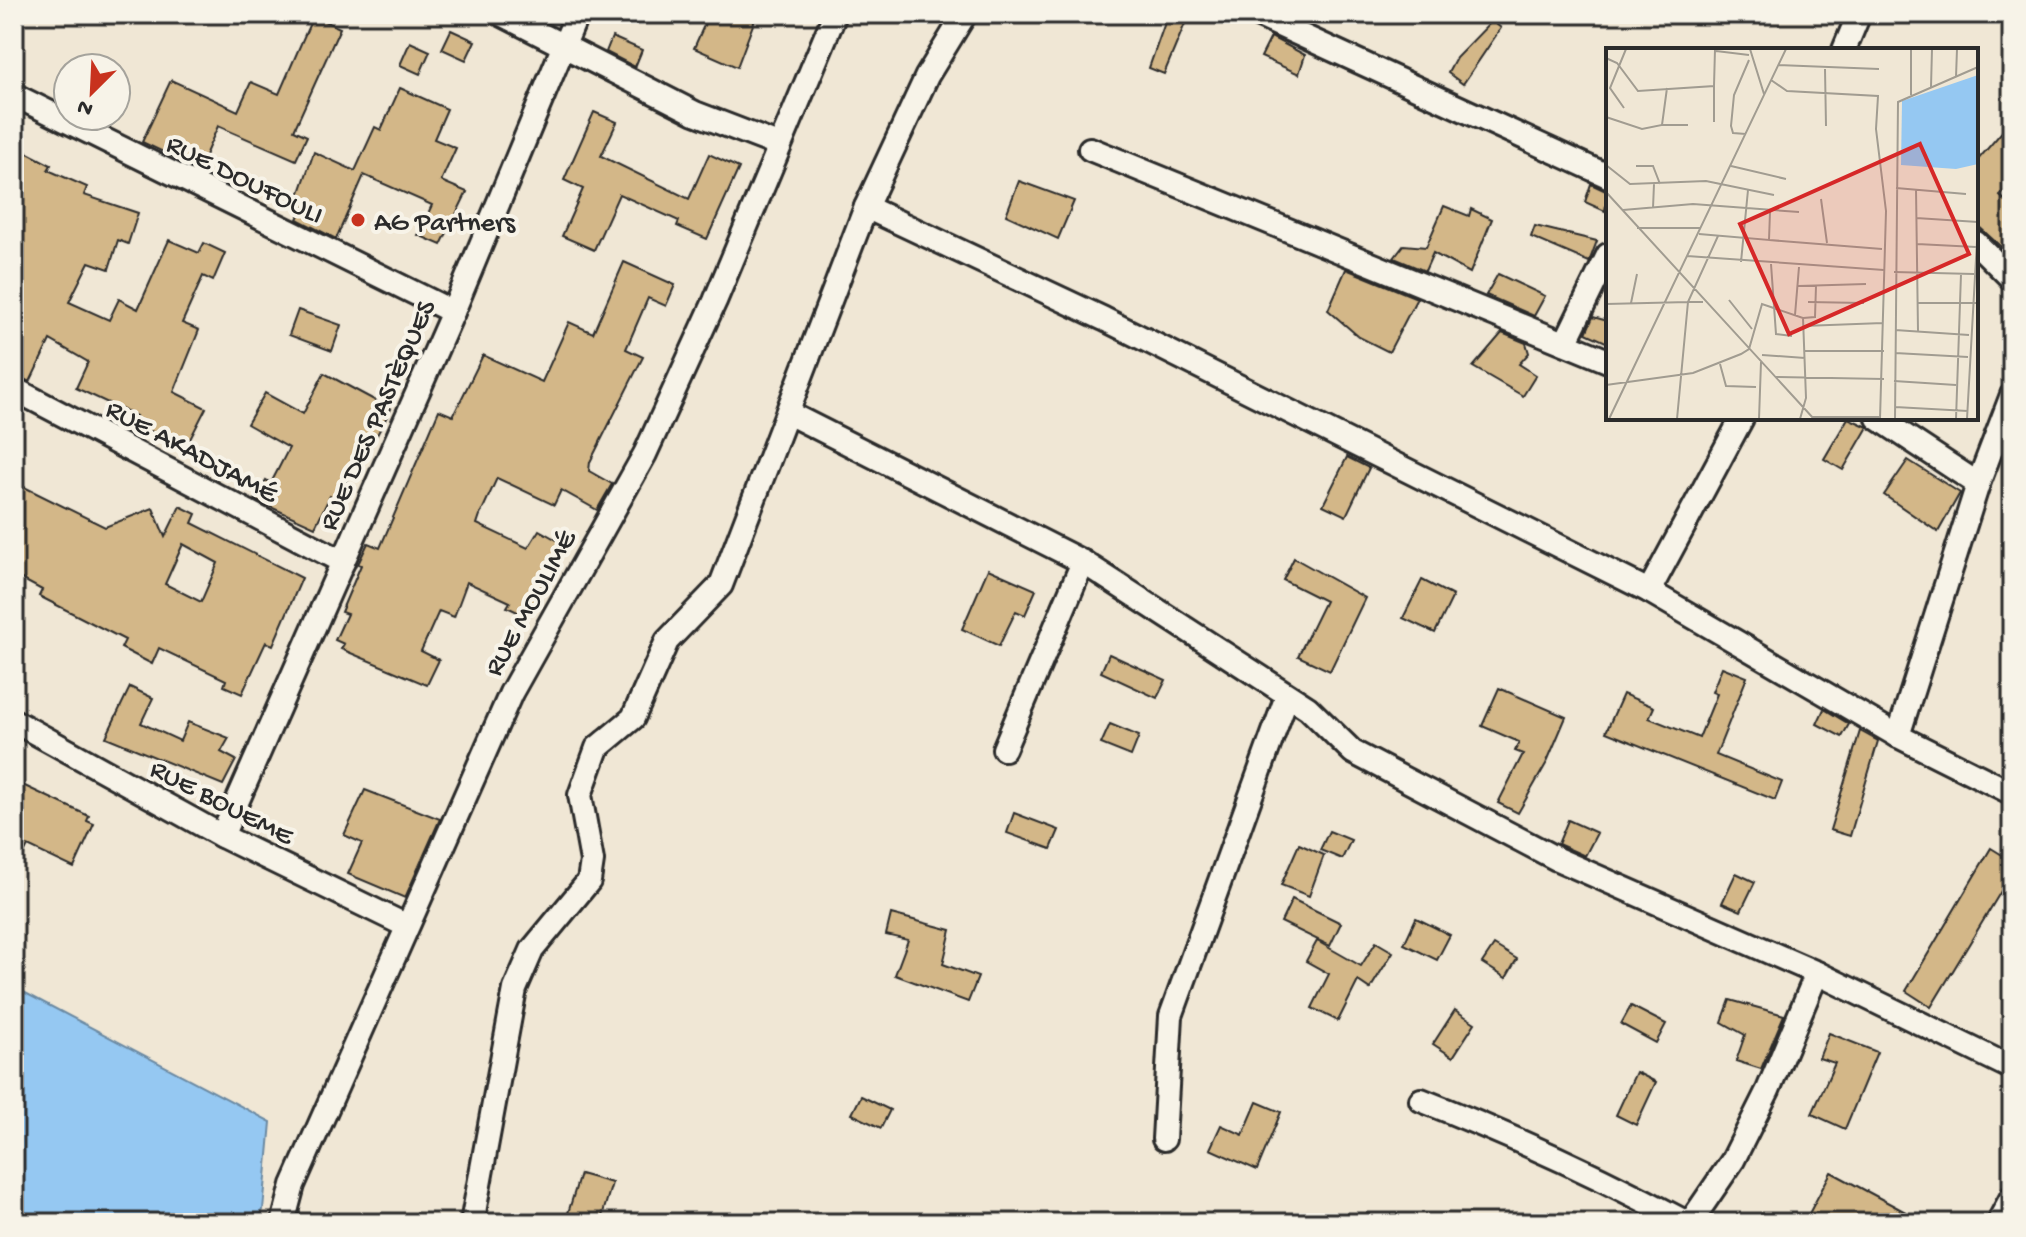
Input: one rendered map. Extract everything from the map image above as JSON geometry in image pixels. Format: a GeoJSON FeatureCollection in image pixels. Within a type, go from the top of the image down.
{"type":"FeatureCollection","features":[{"type":"Feature","properties":{"kind":"street"},"geometry":{"type":"LineString","coordinates":[[501,14],[695,113],[778,145]]}},
{"type":"Feature","properties":{"kind":"street","name":"RUE DES PASTÈQUES"},"geometry":{"type":"LineString","coordinates":[[222,836],[453,312],[577,14]]}},
{"type":"Feature","properties":{"kind":"street","name":"RUE MOULIMÉ"},"geometry":{"type":"LineString","coordinates":[[283,1223],[293,1185],[511,693],[645,454],[715,301],[835,14]]}},
{"type":"Feature","properties":{"kind":"street"},"geometry":{"type":"LineString","coordinates":[[472,1223],[515,989],[532,950],[589,881],[592,861],[580,795],[597,748],[633,718],[667,641],[721,585],[790,414],[866,207],[927,76],[965,14]]}},
{"type":"Feature","properties":{"kind":"street"},"geometry":{"type":"LineString","coordinates":[[1255,14],[1606,175]]}},
{"type":"Feature","properties":{"kind":"street"},"geometry":{"type":"LineString","coordinates":[[1844,48],[1851,16]]}},
{"type":"Feature","properties":{"kind":"street","name":"RUE DOUFOULI"},"geometry":{"type":"LineString","coordinates":[[14,95],[453,312]]}},
{"type":"Feature","properties":{"kind":"street"},"geometry":{"type":"LineString","coordinates":[[1090,149],[1606,360]]}},
{"type":"Feature","properties":{"kind":"street"},"geometry":{"type":"LineString","coordinates":[[866,207],[1118,326],[1649,591],[1898,736],[2012,793]]}},
{"type":"Feature","properties":{"kind":"street"},"geometry":{"type":"LineString","coordinates":[[1978,245],[2012,279]]}},
{"type":"Feature","properties":{"kind":"street"},"geometry":{"type":"LineString","coordinates":[[1565,343],[1606,259]]}},
{"type":"Feature","properties":{"kind":"street","name":"RUE AKADJAMÉ"},"geometry":{"type":"LineString","coordinates":[[14,389],[343,562]]}},
{"type":"Feature","properties":{"kind":"street"},"geometry":{"type":"LineString","coordinates":[[1898,736],[1978,484],[2012,395]]}},
{"type":"Feature","properties":{"kind":"street"},"geometry":{"type":"LineString","coordinates":[[790,414],[1083,562],[1308,708],[1353,752],[1366,759],[1557,859],[1817,973],[2012,1068]]}},
{"type":"Feature","properties":{"kind":"street"},"geometry":{"type":"LineString","coordinates":[[1649,591],[1741,420]]}},
{"type":"Feature","properties":{"kind":"street"},"geometry":{"type":"LineString","coordinates":[[1881,420],[1978,484]]}},
{"type":"Feature","properties":{"kind":"street"},"geometry":{"type":"LineString","coordinates":[[1004,749],[1083,562]]}},
{"type":"Feature","properties":{"kind":"street"},"geometry":{"type":"LineString","coordinates":[[1164,1139],[1171,1016],[1287,696]]}},
{"type":"Feature","properties":{"kind":"street","name":"RUE BOUEME"},"geometry":{"type":"LineString","coordinates":[[14,721],[222,836],[407,926]]}},
{"type":"Feature","properties":{"kind":"street"},"geometry":{"type":"LineString","coordinates":[[1421,1100],[1522,1141],[1689,1223],[1733,1160],[1768,1090],[1817,973]]}},
{"type":"Feature","properties":{"kind":"street"},"geometry":{"type":"LineString","coordinates":[[1998,1223],[2012,1197]]}},
{"type":"Feature","properties":{"kind":"water"},"geometry":{"type":"Polygon","coordinates":[[[14,987],[271,1122],[263,1210],[257,1223],[14,1223],[14,987]]]}},
{"type":"Feature","properties":{"kind":"building"},"geometry":{"type":"Polygon","coordinates":[[[709,14],[757,14],[737,67],[694,48],[709,14]]]}},
{"type":"Feature","properties":{"kind":"building"},"geometry":{"type":"Polygon","coordinates":[[[1168,14],[1189,14],[1164,74],[1149,68],[1168,14]]]}},
{"type":"Feature","properties":{"kind":"building"},"geometry":{"type":"Polygon","coordinates":[[[313,16],[340,28],[294,130],[307,136],[296,160],[218,126],[199,169],[142,142],[171,80],[238,111],[251,82],[279,94],[313,16]]]}},
{"type":"Feature","properties":{"kind":"building"},"geometry":{"type":"Polygon","coordinates":[[[1492,21],[1501,28],[1463,84],[1448,73],[1456,58],[1492,21]]]}},
{"type":"Feature","properties":{"kind":"building"},"geometry":{"type":"Polygon","coordinates":[[[451,30],[475,41],[466,60],[442,49],[451,30]]]}},
{"type":"Feature","properties":{"kind":"building"},"geometry":{"type":"Polygon","coordinates":[[[612,37],[642,50],[635,67],[606,52],[612,37]]]}},
{"type":"Feature","properties":{"kind":"building"},"geometry":{"type":"Polygon","coordinates":[[[1271,37],[1305,55],[1299,74],[1261,57],[1271,37]]]}},
{"type":"Feature","properties":{"kind":"building"},"geometry":{"type":"Polygon","coordinates":[[[410,42],[430,51],[420,74],[400,65],[410,42]]]}},
{"type":"Feature","properties":{"kind":"building"},"geometry":{"type":"Polygon","coordinates":[[[400,88],[447,109],[434,139],[456,148],[441,181],[467,192],[441,245],[418,235],[432,205],[364,175],[336,239],[297,219],[303,207],[296,204],[314,152],[355,171],[375,127],[381,130],[400,88]]]}},
{"type":"Feature","properties":{"kind":"building"},"geometry":{"type":"Polygon","coordinates":[[[594,112],[617,122],[601,156],[689,199],[709,154],[739,168],[707,239],[677,226],[679,221],[619,194],[594,250],[562,236],[583,189],[564,180],[594,112]]]}},
{"type":"Feature","properties":{"kind":"building"},"geometry":{"type":"Polygon","coordinates":[[[2012,120],[2012,181],[2000,196],[2012,206],[2012,257],[1978,226],[1978,160],[2012,120]]]}},
{"type":"Feature","properties":{"kind":"building"},"geometry":{"type":"Polygon","coordinates":[[[22,150],[51,165],[48,170],[87,187],[84,195],[138,213],[128,244],[118,240],[109,269],[89,262],[69,302],[109,320],[119,299],[138,309],[169,240],[199,253],[204,243],[225,253],[213,281],[203,276],[182,323],[199,330],[174,392],[206,408],[185,449],[133,422],[136,416],[76,388],[88,362],[50,340],[30,382],[14,375],[14,165],[22,150]]]}},
{"type":"Feature","properties":{"kind":"building"},"geometry":{"type":"Polygon","coordinates":[[[1019,181],[1074,201],[1058,239],[1006,215],[1019,181]]]}},
{"type":"Feature","properties":{"kind":"building"},"geometry":{"type":"Polygon","coordinates":[[[1591,184],[1606,191],[1605,211],[1585,202],[1591,184]]]}},
{"type":"Feature","properties":{"kind":"building"},"geometry":{"type":"Polygon","coordinates":[[[1444,206],[1469,216],[1471,209],[1492,219],[1470,273],[1433,253],[1425,271],[1394,258],[1404,245],[1426,247],[1444,206]]]}},
{"type":"Feature","properties":{"kind":"building"},"geometry":{"type":"Polygon","coordinates":[[[1535,226],[1597,241],[1589,262],[1531,237],[1535,226]]]}},
{"type":"Feature","properties":{"kind":"building"},"geometry":{"type":"Polygon","coordinates":[[[624,262],[675,285],[666,306],[648,298],[626,349],[643,357],[590,462],[589,471],[612,484],[597,510],[561,490],[554,505],[497,478],[477,524],[528,548],[539,530],[562,543],[528,617],[507,607],[510,602],[467,582],[454,617],[439,611],[421,651],[439,660],[427,685],[341,649],[344,644],[335,640],[347,614],[341,612],[361,565],[358,564],[368,543],[380,548],[439,410],[453,416],[483,355],[542,382],[569,322],[593,333],[624,262]]]}},
{"type":"Feature","properties":{"kind":"building"},"geometry":{"type":"Polygon","coordinates":[[[1346,269],[1417,298],[1389,352],[1359,337],[1328,310],[1346,269]]]}},
{"type":"Feature","properties":{"kind":"building"},"geometry":{"type":"Polygon","coordinates":[[[1498,274],[1545,296],[1534,316],[1486,295],[1498,274]]]}},
{"type":"Feature","properties":{"kind":"building"},"geometry":{"type":"Polygon","coordinates":[[[298,310],[341,325],[332,351],[289,335],[298,310]]]}},
{"type":"Feature","properties":{"kind":"building"},"geometry":{"type":"Polygon","coordinates":[[[1593,317],[1606,320],[1606,342],[1586,333],[1593,317]]]}},
{"type":"Feature","properties":{"kind":"building"},"geometry":{"type":"Polygon","coordinates":[[[1502,333],[1526,343],[1529,353],[1519,364],[1536,375],[1523,396],[1473,367],[1502,333]]]}},
{"type":"Feature","properties":{"kind":"building"},"geometry":{"type":"Polygon","coordinates":[[[324,373],[391,409],[370,448],[364,445],[337,499],[330,496],[315,527],[255,500],[266,480],[271,483],[289,448],[247,424],[265,393],[303,414],[324,373]]]}},
{"type":"Feature","properties":{"kind":"building"},"geometry":{"type":"Polygon","coordinates":[[[1847,420],[1868,427],[1843,470],[1824,459],[1847,420]]]}},
{"type":"Feature","properties":{"kind":"building"},"geometry":{"type":"Polygon","coordinates":[[[1347,457],[1369,468],[1346,516],[1323,505],[1347,457]]]}},
{"type":"Feature","properties":{"kind":"building"},"geometry":{"type":"Polygon","coordinates":[[[1908,460],[1960,493],[1938,532],[1884,495],[1908,460]]]}},
{"type":"Feature","properties":{"kind":"building"},"geometry":{"type":"Polygon","coordinates":[[[14,482],[105,527],[153,508],[165,537],[180,506],[196,514],[192,523],[302,578],[273,645],[266,642],[242,694],[224,686],[226,680],[159,648],[152,664],[121,648],[125,640],[39,596],[42,590],[16,576],[20,566],[14,563],[14,482]],[[183,544],[165,584],[201,602],[218,563],[183,544]]]}},
{"type":"Feature","properties":{"kind":"building"},"geometry":{"type":"Polygon","coordinates":[[[1294,558],[1365,598],[1330,671],[1298,656],[1325,601],[1283,580],[1294,558]]]}},
{"type":"Feature","properties":{"kind":"building"},"geometry":{"type":"Polygon","coordinates":[[[988,569],[1036,590],[1025,615],[1016,611],[999,646],[962,629],[988,569]]]}},
{"type":"Feature","properties":{"kind":"building"},"geometry":{"type":"Polygon","coordinates":[[[1422,580],[1453,596],[1435,633],[1403,618],[1422,580]]]}},
{"type":"Feature","properties":{"kind":"building"},"geometry":{"type":"Polygon","coordinates":[[[1109,654],[1166,680],[1157,698],[1101,672],[1109,654]]]}},
{"type":"Feature","properties":{"kind":"building"},"geometry":{"type":"Polygon","coordinates":[[[1722,667],[1747,677],[1716,755],[1782,782],[1775,800],[1606,732],[1623,694],[1654,707],[1649,718],[1699,738],[1717,694],[1712,692],[1722,667]]]}},
{"type":"Feature","properties":{"kind":"building"},"geometry":{"type":"Polygon","coordinates":[[[130,687],[153,698],[141,723],[180,741],[188,722],[229,738],[221,752],[236,760],[223,785],[106,737],[130,687]]]}},
{"type":"Feature","properties":{"kind":"building"},"geometry":{"type":"Polygon","coordinates":[[[1499,688],[1566,717],[1546,764],[1518,813],[1498,803],[1523,754],[1515,751],[1519,742],[1482,726],[1499,688]]]}},
{"type":"Feature","properties":{"kind":"building"},"geometry":{"type":"Polygon","coordinates":[[[1824,709],[1849,724],[1842,737],[1817,724],[1824,709]]]}},
{"type":"Feature","properties":{"kind":"building"},"geometry":{"type":"Polygon","coordinates":[[[1110,724],[1139,736],[1131,756],[1101,744],[1110,724]]]}},
{"type":"Feature","properties":{"kind":"building"},"geometry":{"type":"Polygon","coordinates":[[[1860,731],[1878,741],[1850,836],[1830,830],[1860,731]]]}},
{"type":"Feature","properties":{"kind":"building"},"geometry":{"type":"Polygon","coordinates":[[[14,781],[89,816],[87,821],[94,824],[74,868],[28,846],[14,873],[14,781]]]}},
{"type":"Feature","properties":{"kind":"building"},"geometry":{"type":"Polygon","coordinates":[[[365,790],[440,819],[405,898],[348,874],[362,843],[344,835],[365,790]]]}},
{"type":"Feature","properties":{"kind":"building"},"geometry":{"type":"Polygon","coordinates":[[[1014,813],[1059,830],[1051,849],[1007,833],[1014,813]]]}},
{"type":"Feature","properties":{"kind":"building"},"geometry":{"type":"Polygon","coordinates":[[[1568,820],[1597,833],[1585,856],[1558,844],[1568,820]]]}},
{"type":"Feature","properties":{"kind":"building"},"geometry":{"type":"Polygon","coordinates":[[[1329,831],[1351,840],[1342,859],[1320,850],[1329,831]]]}},
{"type":"Feature","properties":{"kind":"building"},"geometry":{"type":"Polygon","coordinates":[[[1299,844],[1324,855],[1309,896],[1281,885],[1299,844]]]}},
{"type":"Feature","properties":{"kind":"building"},"geometry":{"type":"Polygon","coordinates":[[[1991,848],[2012,861],[2012,873],[1931,1007],[1906,991],[1991,848]]]}},
{"type":"Feature","properties":{"kind":"building"},"geometry":{"type":"Polygon","coordinates":[[[1736,873],[1755,882],[1741,911],[1722,903],[1736,873]]]}},
{"type":"Feature","properties":{"kind":"building"},"geometry":{"type":"Polygon","coordinates":[[[1292,899],[1341,923],[1330,946],[1281,922],[1292,899]]]}},
{"type":"Feature","properties":{"kind":"building"},"geometry":{"type":"Polygon","coordinates":[[[891,914],[951,930],[943,964],[978,977],[968,1002],[895,975],[908,940],[886,935],[891,914]]]}},
{"type":"Feature","properties":{"kind":"building"},"geometry":{"type":"Polygon","coordinates":[[[1416,918],[1450,935],[1437,960],[1404,944],[1416,918]]]}},
{"type":"Feature","properties":{"kind":"building"},"geometry":{"type":"Polygon","coordinates":[[[1317,941],[1361,966],[1376,942],[1393,952],[1370,989],[1358,981],[1338,1021],[1312,1008],[1329,974],[1306,961],[1317,941]]]}},
{"type":"Feature","properties":{"kind":"building"},"geometry":{"type":"Polygon","coordinates":[[[1494,945],[1517,959],[1506,978],[1482,963],[1494,945]]]}},
{"type":"Feature","properties":{"kind":"building"},"geometry":{"type":"Polygon","coordinates":[[[1730,1000],[1784,1015],[1761,1069],[1736,1061],[1745,1035],[1722,1022],[1730,1000]]]}},
{"type":"Feature","properties":{"kind":"building"},"geometry":{"type":"Polygon","coordinates":[[[1631,1006],[1666,1024],[1656,1043],[1621,1024],[1631,1006]]]}},
{"type":"Feature","properties":{"kind":"building"},"geometry":{"type":"Polygon","coordinates":[[[1455,1010],[1475,1023],[1453,1057],[1433,1044],[1455,1010]]]}},
{"type":"Feature","properties":{"kind":"building"},"geometry":{"type":"Polygon","coordinates":[[[1829,1033],[1877,1052],[1845,1129],[1812,1114],[1835,1063],[1819,1058],[1829,1033]]]}},
{"type":"Feature","properties":{"kind":"building"},"geometry":{"type":"Polygon","coordinates":[[[1636,1072],[1656,1082],[1636,1125],[1616,1115],[1636,1072]]]}},
{"type":"Feature","properties":{"kind":"building"},"geometry":{"type":"Polygon","coordinates":[[[861,1096],[890,1110],[881,1128],[852,1114],[861,1096]]]}},
{"type":"Feature","properties":{"kind":"building"},"geometry":{"type":"Polygon","coordinates":[[[1257,1102],[1281,1112],[1257,1170],[1210,1149],[1221,1125],[1243,1135],[1257,1102]]]}},
{"type":"Feature","properties":{"kind":"building"},"geometry":{"type":"Polygon","coordinates":[[[1831,1172],[1926,1223],[1804,1223],[1831,1172]]]}},
{"type":"Feature","properties":{"kind":"building"},"geometry":{"type":"Polygon","coordinates":[[[580,1174],[612,1183],[600,1223],[565,1223],[580,1174]]]}},
{"type":"Feature","properties":{"kind":"place","name":"AG Partners"},"geometry":{"type":"Point","coordinates":[358,220]}}]}
